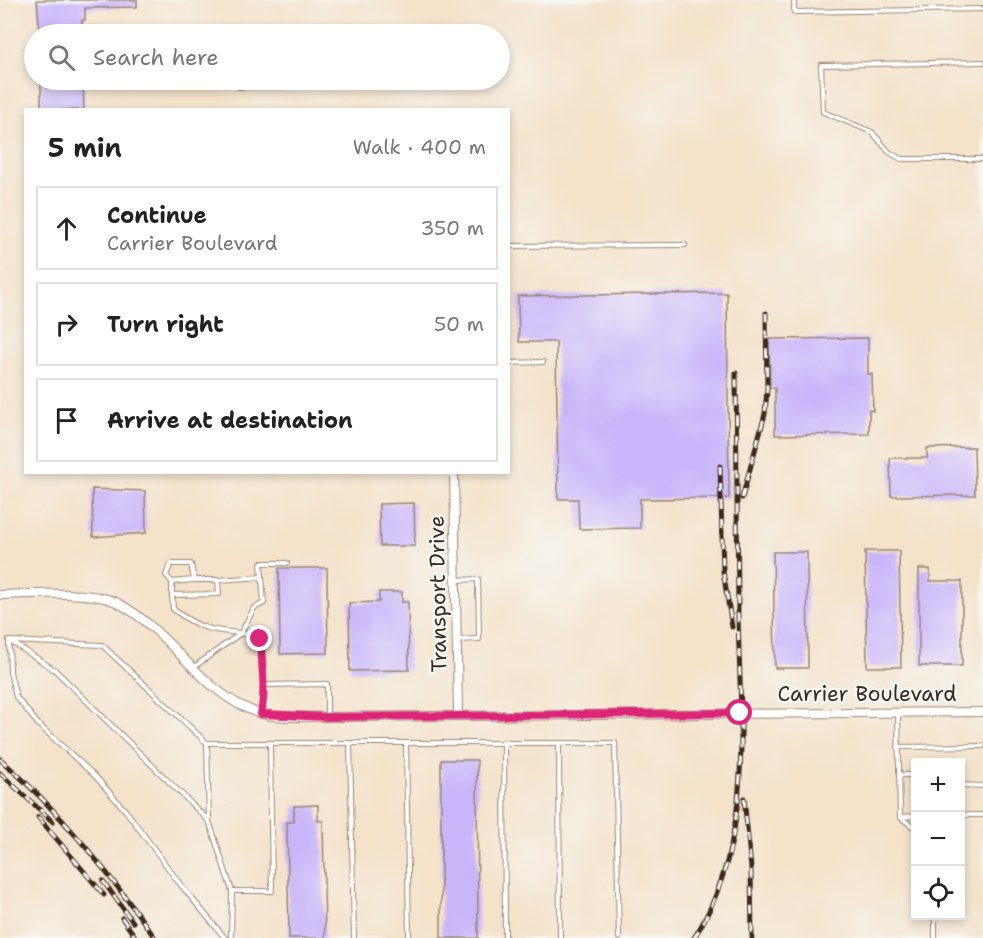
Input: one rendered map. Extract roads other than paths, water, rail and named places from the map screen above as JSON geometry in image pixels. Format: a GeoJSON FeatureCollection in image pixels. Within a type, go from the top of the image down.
{"type":"FeatureCollection","features":[{"type":"Feature","properties":{"kind":"street","name":"Transport Drive"},"geometry":{"type":"LineString","coordinates":[[454,474],[458,716]]}},
{"type":"Feature","properties":{"kind":"street","name":"Carrier Boulevard"},"geometry":{"type":"LineString","coordinates":[[0,595],[78,594],[117,602],[150,624],[218,690],[240,705],[261,714],[327,717],[983,712]]}},
{"type":"Feature","properties":{"kind":"lane"},"geometry":{"type":"LineString","coordinates":[[794,0],[794,12],[983,9]]}},
{"type":"Feature","properties":{"kind":"lane"},"geometry":{"type":"LineString","coordinates":[[983,62],[821,65],[823,112],[872,132],[889,152],[901,159],[983,159]]}},
{"type":"Feature","properties":{"kind":"lane"},"geometry":{"type":"LineString","coordinates":[[510,246],[685,245]]}},
{"type":"Feature","properties":{"kind":"lane"},"geometry":{"type":"LineString","coordinates":[[510,363],[543,363]]}},
{"type":"Feature","properties":{"kind":"lane"},"geometry":{"type":"LineString","coordinates":[[194,667],[241,633],[254,608],[264,603],[261,563],[287,563]]}},
{"type":"Feature","properties":{"kind":"lane"},"geometry":{"type":"LineString","coordinates":[[194,580],[191,564],[171,564],[166,575],[172,582],[173,609],[192,623],[219,632],[241,633],[260,639],[264,685],[261,714]]}},
{"type":"Feature","properties":{"kind":"lane"},"geometry":{"type":"LineString","coordinates":[[172,582],[262,577]]}},
{"type":"Feature","properties":{"kind":"lane"},"geometry":{"type":"LineString","coordinates":[[455,580],[478,579],[479,639],[456,640]]}},
{"type":"Feature","properties":{"kind":"lane"},"geometry":{"type":"LineString","coordinates":[[172,595],[219,594],[218,580]]}},
{"type":"Feature","properties":{"kind":"lane"},"geometry":{"type":"LineString","coordinates":[[9,641],[102,645],[207,743],[615,743],[619,938]]}},
{"type":"Feature","properties":{"kind":"lane"},"geometry":{"type":"LineString","coordinates":[[9,641],[55,670],[209,821]]}},
{"type":"Feature","properties":{"kind":"lane"},"geometry":{"type":"LineString","coordinates":[[9,641],[10,672],[16,697],[38,724],[95,776],[126,811],[180,884],[225,938]]}},
{"type":"Feature","properties":{"kind":"lane"},"geometry":{"type":"LineString","coordinates":[[264,685],[327,684],[327,717]]}},
{"type":"Feature","properties":{"kind":"lane"},"geometry":{"type":"LineString","coordinates":[[898,712],[900,817],[911,826]]}},
{"type":"Feature","properties":{"kind":"lane"},"geometry":{"type":"LineString","coordinates":[[504,742],[505,938]]}},
{"type":"Feature","properties":{"kind":"lane"},"geometry":{"type":"LineString","coordinates":[[207,743],[209,821],[232,891],[231,938]]}},
{"type":"Feature","properties":{"kind":"lane"},"geometry":{"type":"LineString","coordinates":[[232,891],[272,891],[270,743]]}},
{"type":"Feature","properties":{"kind":"lane"},"geometry":{"type":"LineString","coordinates":[[350,743],[354,938]]}},
{"type":"Feature","properties":{"kind":"lane"},"geometry":{"type":"LineString","coordinates":[[406,743],[409,938]]}},
{"type":"Feature","properties":{"kind":"lane"},"geometry":{"type":"LineString","coordinates":[[559,743],[560,938]]}},
{"type":"Feature","properties":{"kind":"lane"},"geometry":{"type":"LineString","coordinates":[[898,747],[983,746]]}},
{"type":"Feature","properties":{"kind":"lane"},"geometry":{"type":"LineString","coordinates":[[899,775],[911,775]]}},
{"type":"Feature","properties":{"kind":"lane"},"geometry":{"type":"LineString","coordinates":[[965,786],[983,786]]}},
{"type":"Feature","properties":{"kind":"lane"},"geometry":{"type":"LineString","coordinates":[[965,816],[983,815]]}},
{"type":"Feature","properties":{"kind":"lane"},"geometry":{"type":"LineString","coordinates":[[900,817],[911,816]]}},
{"type":"Feature","properties":{"kind":"lane"},"geometry":{"type":"LineString","coordinates":[[935,920],[935,938]]}},
{"type":"Feature","properties":{"kind":"railway"},"geometry":{"type":"LineString","coordinates":[[742,498],[765,414],[766,313]]}},
{"type":"Feature","properties":{"kind":"railway"},"geometry":{"type":"LineString","coordinates":[[694,938],[713,901],[727,862],[740,780],[741,697],[736,373]]}},
{"type":"Feature","properties":{"kind":"railway"},"geometry":{"type":"LineString","coordinates":[[720,466],[723,571],[732,627]]}},
{"type":"Feature","properties":{"kind":"railway"},"geometry":{"type":"LineString","coordinates":[[0,759],[43,800],[83,844],[155,938]]}},
{"type":"Feature","properties":{"kind":"railway"},"geometry":{"type":"LineString","coordinates":[[0,773],[53,822]]}},
{"type":"Feature","properties":{"kind":"railway"},"geometry":{"type":"LineString","coordinates":[[744,798],[751,868],[752,938]]}},
{"type":"Feature","properties":{"kind":"railway"},"geometry":{"type":"LineString","coordinates":[[38,817],[104,895]]}},
{"type":"Feature","properties":{"kind":"railway"},"geometry":{"type":"LineString","coordinates":[[103,881],[133,922]]}},
{"type":"Feature","properties":{"kind":"railway"},"geometry":{"type":"LineString","coordinates":[[122,918],[136,938]]}}]}
